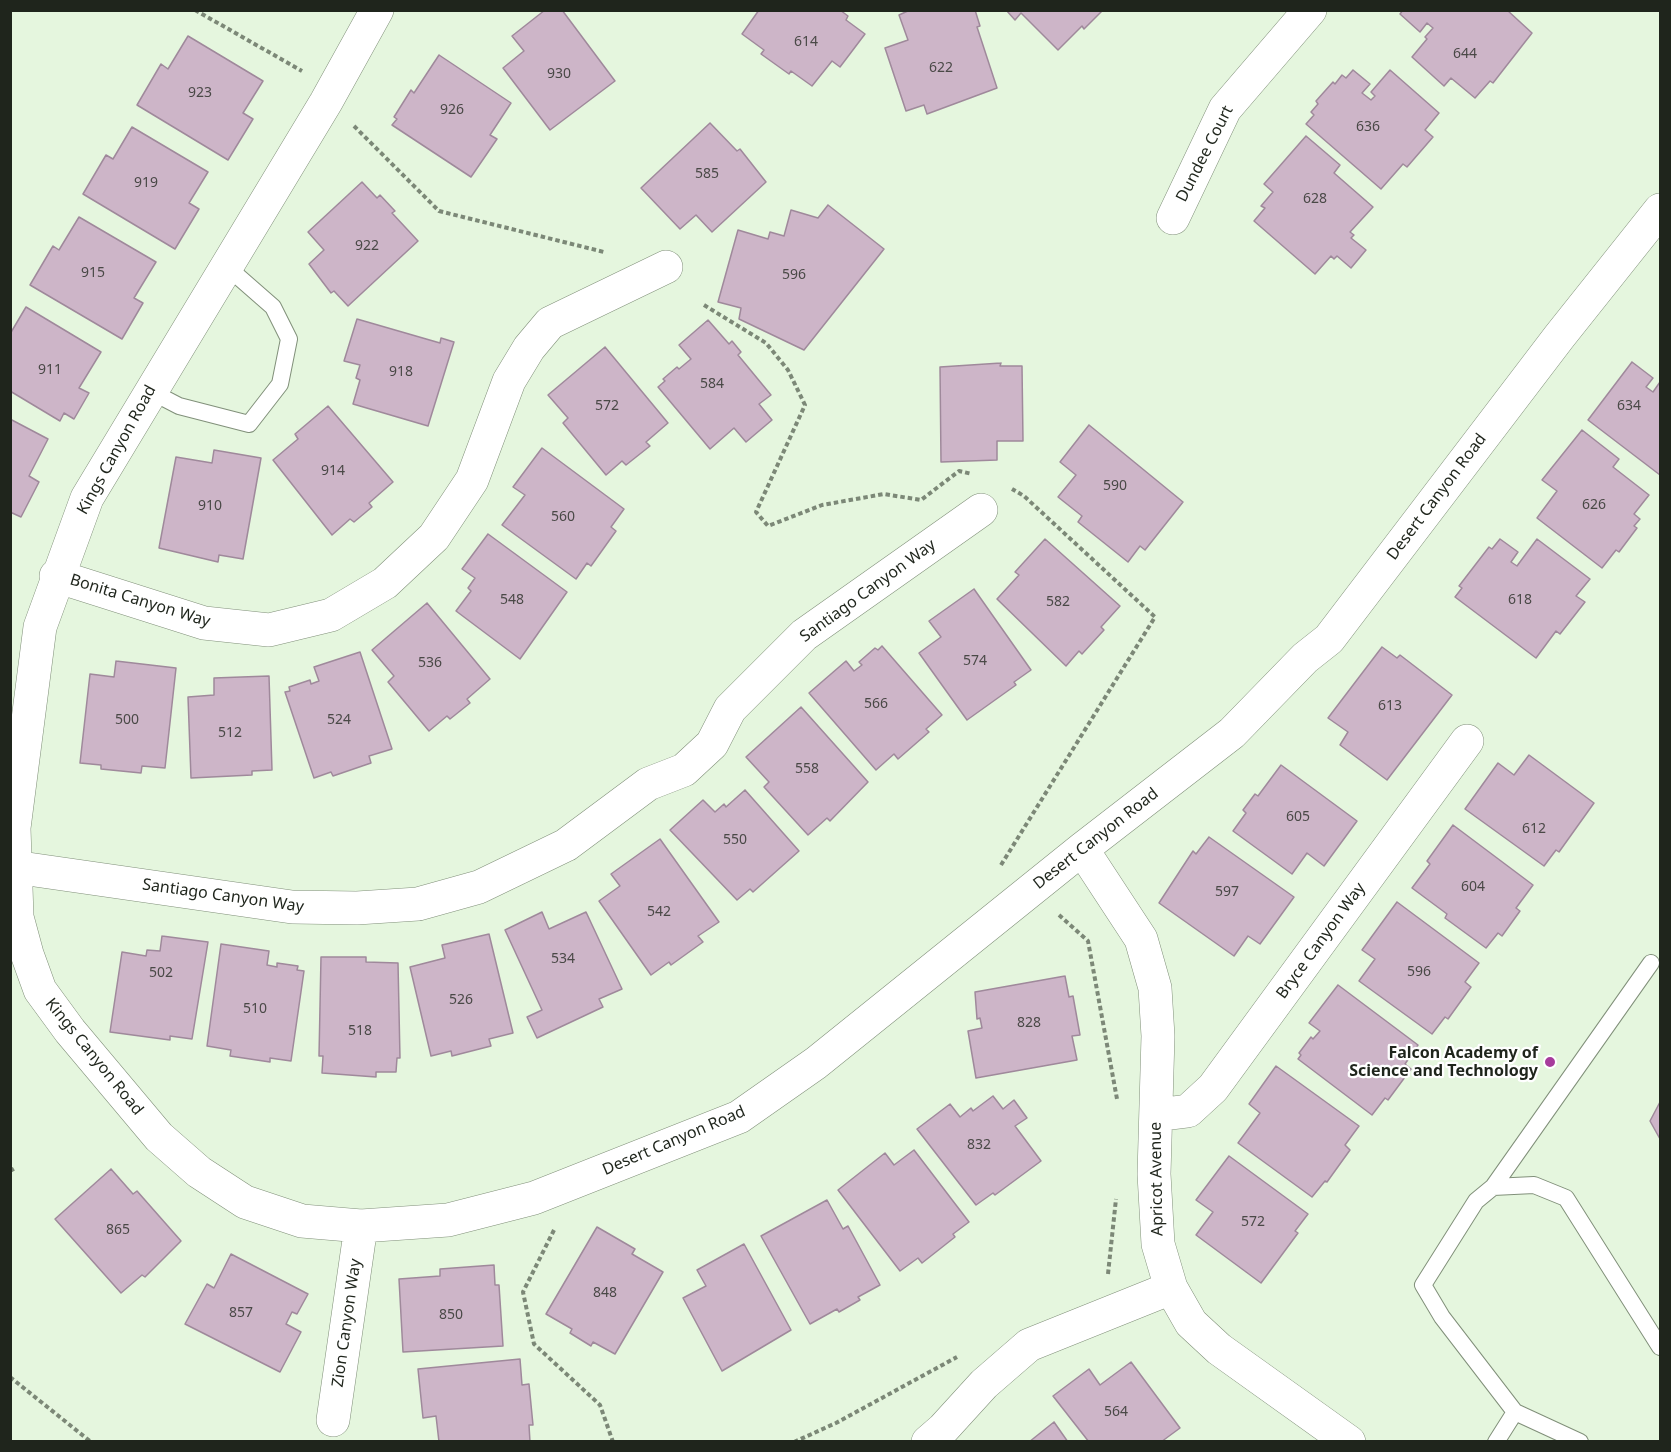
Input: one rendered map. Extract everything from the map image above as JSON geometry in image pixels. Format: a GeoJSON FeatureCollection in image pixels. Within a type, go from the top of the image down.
{"type":"FeatureCollection","features":[{"type":"Feature","properties":{"kind":"street","name":"Kings Canyon Road"},"geometry":{"type":"LineString","coordinates":[[361,1226],[302,1221],[245,1202],[199,1172],[159,1137],[70,1031],[40,990],[17,917],[14,828],[40,627],[56,576],[87,498],[225,265],[326,102],[377,10]]}},
{"type":"Feature","properties":{"kind":"street","name":"Dundee Court"},"geometry":{"type":"LineString","coordinates":[[1173,218],[1225,109],[1310,10]]}},
{"type":"Feature","properties":{"kind":"street","name":"Desert Canyon Road"},"geometry":{"type":"LineString","coordinates":[[361,1226],[448,1220],[534,1198],[739,1117],[816,1063],[1082,849],[1232,733],[1305,658],[1329,639],[1559,337],[1660,210]]}},
{"type":"Feature","properties":{"kind":"street","name":"Bonita Canyon Way"},"geometry":{"type":"LineString","coordinates":[[56,576],[204,623],[269,630],[331,615],[385,583],[434,537],[472,480],[509,381],[529,348],[550,323],[666,267]]}},
{"type":"Feature","properties":{"kind":"street","name":"Santiago Canyon Way"},"geometry":{"type":"LineString","coordinates":[[14,867],[292,907],[357,908],[418,904],[479,887],[566,844],[648,784],[684,770],[712,744],[730,709],[804,634],[981,510]]}},
{"type":"Feature","properties":{"kind":"street","name":"Bryce Canyon Way"},"geometry":{"type":"LineString","coordinates":[[1156,1115],[1188,1111],[1213,1088],[1467,741]]}},
{"type":"Feature","properties":{"kind":"street","name":"Apricot Avenue"},"geometry":{"type":"LineString","coordinates":[[1082,849],[1141,939],[1155,988],[1158,1036],[1154,1174],[1158,1244],[1171,1288],[1191,1323],[1219,1349],[1349,1442]]}},
{"type":"Feature","properties":{"kind":"street","name":"Zion Canyon Way"},"geometry":{"type":"LineString","coordinates":[[333,1420],[361,1226]]}},
{"type":"Feature","properties":{"kind":"street"},"geometry":{"type":"LineString","coordinates":[[928,1442],[984,1384],[1029,1345],[1171,1288]]}},
{"type":"Feature","properties":{"kind":"lane"},"geometry":{"type":"LineString","coordinates":[[150,391],[179,406],[249,424],[280,384],[289,339],[273,307],[225,265]]}},
{"type":"Feature","properties":{"kind":"lane"},"geometry":{"type":"LineString","coordinates":[[1580,1442],[1515,1412],[1442,1317],[1423,1285],[1476,1201],[1493,1187],[1651,963]]}},
{"type":"Feature","properties":{"kind":"lane"},"geometry":{"type":"LineString","coordinates":[[1493,1187],[1534,1185],[1566,1198],[1660,1347]]}},
{"type":"Feature","properties":{"kind":"lane"},"geometry":{"type":"LineString","coordinates":[[1496,1442],[1515,1412]]}},
{"type":"Feature","properties":{"kind":"path"},"geometry":{"type":"LineString","coordinates":[[195,10],[301,70],[326,102],[358,129],[439,211],[604,252]]}},
{"type":"Feature","properties":{"kind":"path"},"geometry":{"type":"LineString","coordinates":[[704,305],[766,343],[788,370],[805,405],[756,512],[768,526],[822,505],[884,494],[921,500],[959,471],[979,476]]}},
{"type":"Feature","properties":{"kind":"path"},"geometry":{"type":"LineString","coordinates":[[998,871],[1155,617],[1024,496],[1007,486]]}},
{"type":"Feature","properties":{"kind":"path"},"geometry":{"type":"LineString","coordinates":[[1036,886],[1058,914],[1088,941],[1119,1106]]}},
{"type":"Feature","properties":{"kind":"path"},"geometry":{"type":"LineString","coordinates":[[10,1171],[15,1168]]}},
{"type":"Feature","properties":{"kind":"path"},"geometry":{"type":"LineString","coordinates":[[1098,1280],[1109,1274],[1117,1197]]}},
{"type":"Feature","properties":{"kind":"path"},"geometry":{"type":"LineString","coordinates":[[554,1228],[523,1292],[534,1344],[600,1405],[613,1442]]}},
{"type":"Feature","properties":{"kind":"path"},"geometry":{"type":"LineString","coordinates":[[794,1442],[836,1423],[962,1354]]}},
{"type":"Feature","properties":{"kind":"path"},"geometry":{"type":"LineString","coordinates":[[10,1377],[91,1442]]}},
{"type":"Feature","properties":{"kind":"building"},"geometry":{"type":"Polygon","coordinates":[[[545,10],[562,10],[615,81],[550,130],[503,68],[524,51],[512,36],[545,10]]]}},
{"type":"Feature","properties":{"kind":"building"},"geometry":{"type":"Polygon","coordinates":[[[759,10],[840,10],[848,16],[846,20],[865,34],[840,67],[832,61],[812,86],[791,71],[789,74],[761,54],[764,50],[742,34],[759,10]]]}},
{"type":"Feature","properties":{"kind":"building"},"geometry":{"type":"Polygon","coordinates":[[[910,10],[975,10],[980,26],[977,27],[997,88],[927,114],[924,105],[906,111],[885,48],[908,40],[899,15],[910,10]]]}},
{"type":"Feature","properties":{"kind":"building"},"geometry":{"type":"Polygon","coordinates":[[[1006,10],[1103,10],[1084,29],[1082,26],[1058,50],[1021,13],[1015,20],[1006,10]]]}},
{"type":"Feature","properties":{"kind":"building"},"geometry":{"type":"Polygon","coordinates":[[[1403,10],[1507,10],[1532,33],[1493,83],[1490,81],[1475,98],[1451,78],[1444,86],[1412,57],[1433,28],[1427,23],[1420,32],[1400,14],[1403,10]]]}},
{"type":"Feature","properties":{"kind":"building"},"geometry":{"type":"Polygon","coordinates":[[[188,36],[263,81],[243,113],[253,119],[228,160],[137,105],[161,64],[168,69],[188,36]]]}},
{"type":"Feature","properties":{"kind":"building"},"geometry":{"type":"Polygon","coordinates":[[[439,55],[511,103],[490,135],[497,139],[471,177],[392,125],[397,119],[394,117],[411,90],[414,93],[439,55]]]}},
{"type":"Feature","properties":{"kind":"building"},"geometry":{"type":"Polygon","coordinates":[[[1353,70],[1370,84],[1362,93],[1371,100],[1375,96],[1371,92],[1390,70],[1439,113],[1425,130],[1433,137],[1407,167],[1403,164],[1381,189],[1306,124],[1314,115],[1311,112],[1318,104],[1316,101],[1333,82],[1335,84],[1342,75],[1346,78],[1353,70]]]}},
{"type":"Feature","properties":{"kind":"building"},"geometry":{"type":"Polygon","coordinates":[[[710,123],[737,151],[740,149],[766,182],[712,232],[696,215],[680,229],[641,188],[710,123]]]}},
{"type":"Feature","properties":{"kind":"building"},"geometry":{"type":"Polygon","coordinates":[[[132,127],[208,172],[189,203],[199,209],[175,249],[83,194],[106,155],[113,159],[132,127]]]}},
{"type":"Feature","properties":{"kind":"building"},"geometry":{"type":"Polygon","coordinates":[[[1306,136],[1340,165],[1334,173],[1373,207],[1350,232],[1354,235],[1351,238],[1366,250],[1351,268],[1337,256],[1334,259],[1331,256],[1315,274],[1254,221],[1265,208],[1261,206],[1273,192],[1264,184],[1306,136]]]}},
{"type":"Feature","properties":{"kind":"building"},"geometry":{"type":"Polygon","coordinates":[[[362,182],[377,198],[380,195],[395,211],[392,213],[418,241],[348,306],[334,291],[331,293],[309,264],[324,250],[308,232],[362,182]]]}},
{"type":"Feature","properties":{"kind":"building"},"geometry":{"type":"Polygon","coordinates":[[[828,205],[884,249],[804,350],[739,319],[741,308],[718,302],[738,230],[768,239],[770,232],[784,236],[791,210],[818,218],[828,205]]]}},
{"type":"Feature","properties":{"kind":"building"},"geometry":{"type":"Polygon","coordinates":[[[79,217],[156,262],[134,298],[143,303],[122,339],[30,285],[53,246],[59,250],[79,217]]]}},
{"type":"Feature","properties":{"kind":"building"},"geometry":{"type":"Polygon","coordinates":[[[26,307],[101,352],[79,388],[89,393],[74,419],[64,413],[60,421],[10,391],[10,334],[26,307]]]}},
{"type":"Feature","properties":{"kind":"building"},"geometry":{"type":"Polygon","coordinates":[[[357,319],[440,343],[441,338],[454,342],[428,426],[353,404],[360,380],[356,378],[360,365],[344,361],[357,319]]]}},
{"type":"Feature","properties":{"kind":"building"},"geometry":{"type":"Polygon","coordinates":[[[708,320],[729,344],[732,341],[741,352],[738,355],[771,395],[759,404],[772,420],[746,442],[734,428],[710,449],[658,387],[665,381],[663,379],[677,367],[679,369],[691,359],[679,345],[708,320]]]}},
{"type":"Feature","properties":{"kind":"building"},"geometry":{"type":"Polygon","coordinates":[[[605,347],[668,423],[646,442],[650,446],[626,465],[622,461],[606,475],[563,423],[568,418],[548,395],[605,347]]]}},
{"type":"Feature","properties":{"kind":"building"},"geometry":{"type":"Polygon","coordinates":[[[1632,362],[1653,378],[1646,387],[1653,392],[1660,382],[1660,475],[1588,420],[1632,362]]]}},
{"type":"Feature","properties":{"kind":"building"},"geometry":{"type":"Polygon","coordinates":[[[1001,363],[1000,366],[1022,366],[1023,441],[997,441],[997,460],[941,462],[940,367],[1001,363]]]}},
{"type":"Feature","properties":{"kind":"building"},"geometry":{"type":"Polygon","coordinates":[[[328,406],[393,482],[369,503],[372,507],[354,522],[350,519],[332,535],[273,460],[298,439],[295,434],[328,406]]]}},
{"type":"Feature","properties":{"kind":"building"},"geometry":{"type":"Polygon","coordinates":[[[10,419],[48,439],[29,476],[39,482],[21,517],[10,512],[10,419]]]}},
{"type":"Feature","properties":{"kind":"building"},"geometry":{"type":"Polygon","coordinates":[[[1089,425],[1183,502],[1145,550],[1140,546],[1128,562],[1078,522],[1082,516],[1058,497],[1076,475],[1060,462],[1089,425]]]}},
{"type":"Feature","properties":{"kind":"building"},"geometry":{"type":"Polygon","coordinates":[[[1582,430],[1619,459],[1613,467],[1649,495],[1634,514],[1640,519],[1634,526],[1637,528],[1619,552],[1616,550],[1602,568],[1537,518],[1557,491],[1542,480],[1582,430]]]}},
{"type":"Feature","properties":{"kind":"building"},"geometry":{"type":"Polygon","coordinates":[[[542,448],[624,509],[611,527],[616,531],[591,566],[587,563],[576,579],[502,525],[525,495],[513,487],[542,448]]]}},
{"type":"Feature","properties":{"kind":"building"},"geometry":{"type":"Polygon","coordinates":[[[214,450],[261,458],[243,559],[219,555],[218,562],[159,548],[176,457],[212,463],[214,450]]]}},
{"type":"Feature","properties":{"kind":"building"},"geometry":{"type":"Polygon","coordinates":[[[488,534],[567,592],[520,659],[456,611],[471,591],[468,588],[475,578],[462,569],[488,534]]]}},
{"type":"Feature","properties":{"kind":"building"},"geometry":{"type":"Polygon","coordinates":[[[1045,539],[1120,606],[1101,627],[1104,630],[1082,654],[1079,651],[1066,666],[997,599],[1019,575],[1015,572],[1045,539]]]}},
{"type":"Feature","properties":{"kind":"building"},"geometry":{"type":"Polygon","coordinates":[[[1500,539],[1518,552],[1511,562],[1517,566],[1537,539],[1590,579],[1576,596],[1585,602],[1560,634],[1556,631],[1536,658],[1455,597],[1462,588],[1459,586],[1489,547],[1492,549],[1500,539]]]}},
{"type":"Feature","properties":{"kind":"building"},"geometry":{"type":"Polygon","coordinates":[[[974,589],[1031,670],[1014,682],[1016,685],[967,720],[919,653],[941,637],[929,621],[974,589]]]}},
{"type":"Feature","properties":{"kind":"building"},"geometry":{"type":"Polygon","coordinates":[[[427,603],[490,679],[467,699],[470,703],[450,719],[447,716],[429,731],[388,682],[394,676],[372,650],[427,603]]]}},
{"type":"Feature","properties":{"kind":"building"},"geometry":{"type":"Polygon","coordinates":[[[882,646],[942,715],[926,729],[929,732],[898,759],[894,754],[876,770],[809,693],[846,661],[854,671],[862,665],[859,662],[875,648],[878,650],[882,646]]]}},
{"type":"Feature","properties":{"kind":"building"},"geometry":{"type":"Polygon","coordinates":[[[1382,647],[1397,658],[1400,655],[1452,695],[1387,780],[1340,745],[1348,732],[1328,718],[1382,647]]]}},
{"type":"Feature","properties":{"kind":"building"},"geometry":{"type":"Polygon","coordinates":[[[360,652],[392,749],[369,756],[371,763],[333,776],[331,772],[314,778],[285,692],[290,691],[289,687],[310,680],[311,684],[319,681],[314,667],[360,652]]]}},
{"type":"Feature","properties":{"kind":"building"},"geometry":{"type":"Polygon","coordinates":[[[116,661],[176,668],[165,768],[142,766],[141,773],[101,769],[101,765],[80,763],[90,674],[114,677],[116,661]]]}},
{"type":"Feature","properties":{"kind":"building"},"geometry":{"type":"Polygon","coordinates":[[[269,676],[272,770],[252,771],[252,775],[191,778],[188,697],[214,695],[214,678],[269,676]]]}},
{"type":"Feature","properties":{"kind":"building"},"geometry":{"type":"Polygon","coordinates":[[[801,707],[868,782],[830,821],[827,818],[808,835],[764,787],[769,782],[746,757],[801,707]]]}},
{"type":"Feature","properties":{"kind":"building"},"geometry":{"type":"Polygon","coordinates":[[[1529,755],[1594,803],[1559,852],[1556,850],[1544,866],[1465,809],[1498,763],[1514,775],[1529,755]]]}},
{"type":"Feature","properties":{"kind":"building"},"geometry":{"type":"Polygon","coordinates":[[[1281,765],[1357,821],[1324,866],[1307,853],[1292,874],[1233,831],[1246,813],[1243,810],[1255,794],[1258,796],[1281,765]]]}},
{"type":"Feature","properties":{"kind":"building"},"geometry":{"type":"Polygon","coordinates":[[[745,790],[799,851],[753,892],[750,889],[737,900],[670,830],[703,800],[715,812],[724,804],[726,807],[745,790]]]}},
{"type":"Feature","properties":{"kind":"building"},"geometry":{"type":"Polygon","coordinates":[[[1453,825],[1533,885],[1516,908],[1520,911],[1502,936],[1498,933],[1486,948],[1445,918],[1447,914],[1412,888],[1430,864],[1427,861],[1453,825]]]}},
{"type":"Feature","properties":{"kind":"building"},"geometry":{"type":"Polygon","coordinates":[[[1209,837],[1294,897],[1260,944],[1248,936],[1234,956],[1159,903],[1193,851],[1196,854],[1209,837]]]}},
{"type":"Feature","properties":{"kind":"building"},"geometry":{"type":"Polygon","coordinates":[[[660,839],[719,922],[698,936],[703,942],[671,965],[669,962],[651,975],[599,901],[620,886],[611,874],[660,839]]]}},
{"type":"Feature","properties":{"kind":"building"},"geometry":{"type":"Polygon","coordinates":[[[1397,902],[1479,963],[1465,982],[1471,987],[1448,1019],[1445,1017],[1432,1034],[1359,981],[1375,959],[1362,950],[1397,902]]]}},
{"type":"Feature","properties":{"kind":"building"},"geometry":{"type":"Polygon","coordinates":[[[542,912],[549,929],[586,912],[622,989],[599,999],[603,1007],[537,1038],[527,1017],[542,1010],[505,930],[542,912]]]}},
{"type":"Feature","properties":{"kind":"building"},"geometry":{"type":"Polygon","coordinates":[[[489,934],[513,1033],[489,1039],[491,1046],[452,1056],[451,1051],[431,1056],[410,967],[445,958],[442,945],[489,934]]]}},
{"type":"Feature","properties":{"kind":"building"},"geometry":{"type":"Polygon","coordinates":[[[162,936],[208,942],[192,1039],[170,1036],[170,1040],[110,1032],[122,952],[146,956],[147,950],[160,951],[162,936]]]}},
{"type":"Feature","properties":{"kind":"building"},"geometry":{"type":"Polygon","coordinates":[[[221,944],[269,951],[267,965],[277,967],[277,963],[298,966],[297,970],[304,971],[291,1061],[270,1058],[270,1062],[230,1056],[231,1050],[207,1046],[221,944]]]}},
{"type":"Feature","properties":{"kind":"building"},"geometry":{"type":"Polygon","coordinates":[[[321,957],[366,957],[366,962],[398,963],[400,1058],[397,1058],[396,1072],[376,1072],[376,1077],[322,1073],[323,1056],[319,1056],[321,957]]]}},
{"type":"Feature","properties":{"kind":"building"},"geometry":{"type":"Polygon","coordinates":[[[1065,976],[1069,997],[1073,996],[1080,1035],[1072,1036],[1077,1060],[976,1078],[968,1031],[982,1028],[980,1018],[977,1019],[975,992],[1065,976]]]}},
{"type":"Feature","properties":{"kind":"building"},"geometry":{"type":"Polygon","coordinates":[[[1338,985],[1418,1045],[1405,1064],[1411,1069],[1388,1100],[1385,1098],[1372,1115],[1298,1059],[1301,1055],[1299,1053],[1311,1037],[1313,1039],[1320,1031],[1309,1023],[1338,985]]]}},
{"type":"Feature","properties":{"kind":"building"},"geometry":{"type":"Polygon","coordinates":[[[1276,1066],[1359,1126],[1345,1145],[1350,1150],[1327,1182],[1325,1181],[1312,1197],[1238,1143],[1260,1113],[1249,1104],[1276,1066]]]}},
{"type":"Feature","properties":{"kind":"building"},"geometry":{"type":"Polygon","coordinates":[[[993,1096],[1003,1109],[1014,1100],[1027,1118],[1015,1126],[1041,1161],[995,1195],[993,1193],[976,1205],[917,1129],[950,1104],[960,1117],[971,1108],[973,1111],[993,1096]]]}},
{"type":"Feature","properties":{"kind":"building"},"geometry":{"type":"Polygon","coordinates":[[[1660,1102],[1660,1139],[1650,1121],[1660,1102]]]}},
{"type":"Feature","properties":{"kind":"building"},"geometry":{"type":"Polygon","coordinates":[[[914,1150],[969,1222],[953,1234],[955,1237],[922,1263],[918,1258],[900,1271],[838,1190],[885,1153],[894,1165],[914,1150]]]}},
{"type":"Feature","properties":{"kind":"building"},"geometry":{"type":"Polygon","coordinates":[[[1229,1156],[1308,1214],[1295,1231],[1298,1233],[1261,1283],[1196,1235],[1213,1212],[1196,1200],[1229,1156]]]}},
{"type":"Feature","properties":{"kind":"building"},"geometry":{"type":"Polygon","coordinates":[[[111,1169],[133,1194],[137,1191],[181,1241],[145,1277],[142,1275],[121,1293],[55,1219],[111,1169]]]}},
{"type":"Feature","properties":{"kind":"building"},"geometry":{"type":"Polygon","coordinates":[[[827,1200],[843,1229],[848,1226],[880,1285],[858,1297],[860,1300],[839,1312],[837,1309],[810,1324],[761,1236],[827,1200]]]}},
{"type":"Feature","properties":{"kind":"building"},"geometry":{"type":"Polygon","coordinates":[[[597,1227],[635,1249],[632,1254],[663,1272],[615,1354],[593,1342],[591,1346],[570,1333],[572,1329],[546,1314],[597,1227]]]}},
{"type":"Feature","properties":{"kind":"building"},"geometry":{"type":"Polygon","coordinates":[[[744,1244],[791,1330],[722,1371],[683,1298],[706,1286],[697,1270],[744,1244]]]}},
{"type":"Feature","properties":{"kind":"building"},"geometry":{"type":"Polygon","coordinates":[[[231,1254],[308,1294],[297,1314],[292,1312],[286,1324],[301,1332],[280,1372],[185,1324],[207,1284],[214,1288],[231,1254]]]}},
{"type":"Feature","properties":{"kind":"building"},"geometry":{"type":"Polygon","coordinates":[[[494,1265],[495,1285],[499,1285],[503,1346],[403,1352],[399,1279],[440,1276],[440,1269],[494,1265]]]}},
{"type":"Feature","properties":{"kind":"building"},"geometry":{"type":"Polygon","coordinates":[[[520,1359],[522,1385],[529,1384],[533,1425],[529,1425],[530,1442],[439,1442],[436,1416],[423,1418],[418,1369],[520,1359]]]}},
{"type":"Feature","properties":{"kind":"building"},"geometry":{"type":"Polygon","coordinates":[[[1131,1362],[1180,1428],[1161,1442],[1089,1442],[1053,1396],[1089,1369],[1100,1385],[1131,1362]]]}},
{"type":"Feature","properties":{"kind":"building"},"geometry":{"type":"Polygon","coordinates":[[[1054,1422],[1068,1442],[1029,1442],[1054,1422]]]}},
{"type":"Feature","properties":{"kind":"place","name":"Falcon Academy of Science and Technology"},"geometry":{"type":"Point","coordinates":[1550,1062]}}]}
